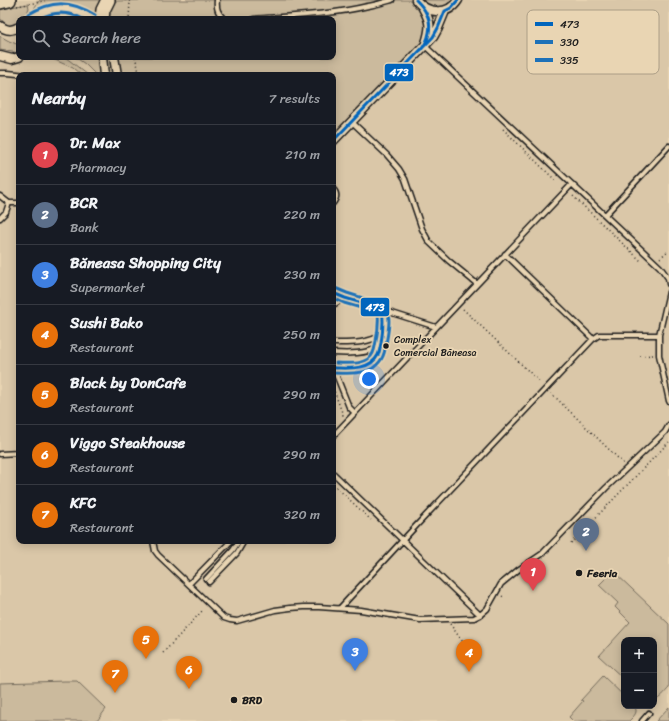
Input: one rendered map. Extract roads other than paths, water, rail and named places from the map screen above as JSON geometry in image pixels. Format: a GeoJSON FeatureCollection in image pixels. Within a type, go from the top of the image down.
{"type":"FeatureCollection","features":[{"type":"Feature","properties":{"kind":"highway"},"geometry":{"type":"LineString","coordinates":[[102,16],[103,10],[108,0]]}},
{"type":"Feature","properties":{"kind":"highway"},"geometry":{"type":"LineString","coordinates":[[0,2],[13,3]]}},
{"type":"Feature","properties":{"kind":"street"},"geometry":{"type":"LineString","coordinates":[[416,0],[428,16],[430,26],[425,46]]}},
{"type":"Feature","properties":{"kind":"street"},"geometry":{"type":"LineString","coordinates":[[423,8],[437,12],[445,11],[451,8],[458,0]]}},
{"type":"Feature","properties":{"kind":"street"},"geometry":{"type":"LineString","coordinates":[[35,16],[41,12],[60,8],[77,10],[88,16]]}},
{"type":"Feature","properties":{"kind":"street"},"geometry":{"type":"LineString","coordinates":[[336,139],[425,46],[436,33],[445,11]]}},
{"type":"Feature","properties":{"kind":"street"},"geometry":{"type":"LineString","coordinates":[[0,26],[9,30],[16,28]]}},
{"type":"Feature","properties":{"kind":"street"},"geometry":{"type":"LineString","coordinates":[[0,56],[12,59],[16,58]]}},
{"type":"Feature","properties":{"kind":"street"},"geometry":{"type":"LineString","coordinates":[[102,60],[104,72]]}},
{"type":"Feature","properties":{"kind":"street"},"geometry":{"type":"LineString","coordinates":[[114,60],[116,72]]}},
{"type":"Feature","properties":{"kind":"lane"},"geometry":{"type":"LineString","coordinates":[[217,0],[216,7],[221,16]]}},
{"type":"Feature","properties":{"kind":"lane"},"geometry":{"type":"LineString","coordinates":[[291,16],[344,10],[392,0]]}},
{"type":"Feature","properties":{"kind":"lane"},"geometry":{"type":"LineString","coordinates":[[425,46],[660,267],[668,278],[669,284]]}},
{"type":"Feature","properties":{"kind":"lane"},"geometry":{"type":"LineString","coordinates":[[0,73],[16,73]]}},
{"type":"Feature","properties":{"kind":"lane"},"geometry":{"type":"LineString","coordinates":[[352,122],[387,155],[399,169],[405,179],[422,229],[429,242],[477,284]]}},
{"type":"Feature","properties":{"kind":"lane"},"geometry":{"type":"LineString","coordinates":[[605,215],[669,146]]}},
{"type":"Feature","properties":{"kind":"lane"},"geometry":{"type":"LineString","coordinates":[[336,433],[572,184]]}},
{"type":"Feature","properties":{"kind":"lane"},"geometry":{"type":"LineString","coordinates":[[0,196],[8,203],[16,203]]}},
{"type":"Feature","properties":{"kind":"lane"},"geometry":{"type":"LineString","coordinates":[[0,218],[6,212],[8,203]]}},
{"type":"Feature","properties":{"kind":"lane"},"geometry":{"type":"LineString","coordinates":[[505,254],[593,339]]}},
{"type":"Feature","properties":{"kind":"lane"},"geometry":{"type":"LineString","coordinates":[[669,292],[659,335],[659,355],[669,401]]}},
{"type":"Feature","properties":{"kind":"lane"},"geometry":{"type":"LineString","coordinates":[[336,294],[436,327]]}},
{"type":"Feature","properties":{"kind":"lane"},"geometry":{"type":"LineString","coordinates":[[336,303],[344,298]]}},
{"type":"Feature","properties":{"kind":"lane"},"geometry":{"type":"LineString","coordinates":[[336,367],[360,367],[372,363],[376,358],[383,334],[384,318],[382,309]]}},
{"type":"Feature","properties":{"kind":"lane"},"geometry":{"type":"LineString","coordinates":[[336,343],[365,342],[373,340],[383,334]]}},
{"type":"Feature","properties":{"kind":"lane"},"geometry":{"type":"LineString","coordinates":[[340,608],[593,339],[599,335],[659,335]]}},
{"type":"Feature","properties":{"kind":"lane"},"geometry":{"type":"LineString","coordinates":[[336,353],[366,352],[380,347]]}},
{"type":"Feature","properties":{"kind":"lane"},"geometry":{"type":"LineString","coordinates":[[336,374],[349,407],[355,413]]}},
{"type":"Feature","properties":{"kind":"lane"},"geometry":{"type":"LineString","coordinates":[[154,544],[158,555],[224,618],[230,620],[237,621],[275,610],[304,607],[362,610],[420,620],[474,618],[487,609],[502,584],[518,570],[542,554],[606,488],[665,432],[669,425]]}},
{"type":"Feature","properties":{"kind":"lane"},"geometry":{"type":"LineString","coordinates":[[0,454],[16,453]]}},
{"type":"Feature","properties":{"kind":"lane"},"geometry":{"type":"LineString","coordinates":[[336,476],[480,615]]}},
{"type":"Feature","properties":{"kind":"lane"},"geometry":{"type":"LineString","coordinates":[[189,584],[228,544]]}},
{"type":"Feature","properties":{"kind":"lane"},"geometry":{"type":"LineString","coordinates":[[237,544],[207,581],[237,553],[242,544]]}},
{"type":"Feature","properties":{"kind":"lane"},"geometry":{"type":"LineString","coordinates":[[642,721],[649,713]]}},
{"type":"Feature","properties":{"kind":"place","name":"Complex Comercial Băneasa"},"geometry":{"type":"Point","coordinates":[386,346]}},
{"type":"Feature","properties":{"kind":"place","name":"BCR"},"geometry":{"type":"Point","coordinates":[586,551]}},
{"type":"Feature","properties":{"kind":"place","name":"Feeria"},"geometry":{"type":"Point","coordinates":[579,573]}},
{"type":"Feature","properties":{"kind":"place","name":"Dr. Max"},"geometry":{"type":"Point","coordinates":[533,591]}},
{"type":"Feature","properties":{"kind":"place","name":"Black by DonCafe"},"geometry":{"type":"Point","coordinates":[146,659]}},
{"type":"Feature","properties":{"kind":"place","name":"Băneasa Shopping City"},"geometry":{"type":"Point","coordinates":[355,671]}},
{"type":"Feature","properties":{"kind":"place","name":"Sushi Bako"},"geometry":{"type":"Point","coordinates":[469,672]}},
{"type":"Feature","properties":{"kind":"place","name":"Viggo Steakhouse"},"geometry":{"type":"Point","coordinates":[189,689]}},
{"type":"Feature","properties":{"kind":"place","name":"KFC"},"geometry":{"type":"Point","coordinates":[115,693]}},
{"type":"Feature","properties":{"kind":"place","name":"BRD"},"geometry":{"type":"Point","coordinates":[234,700]}}]}
